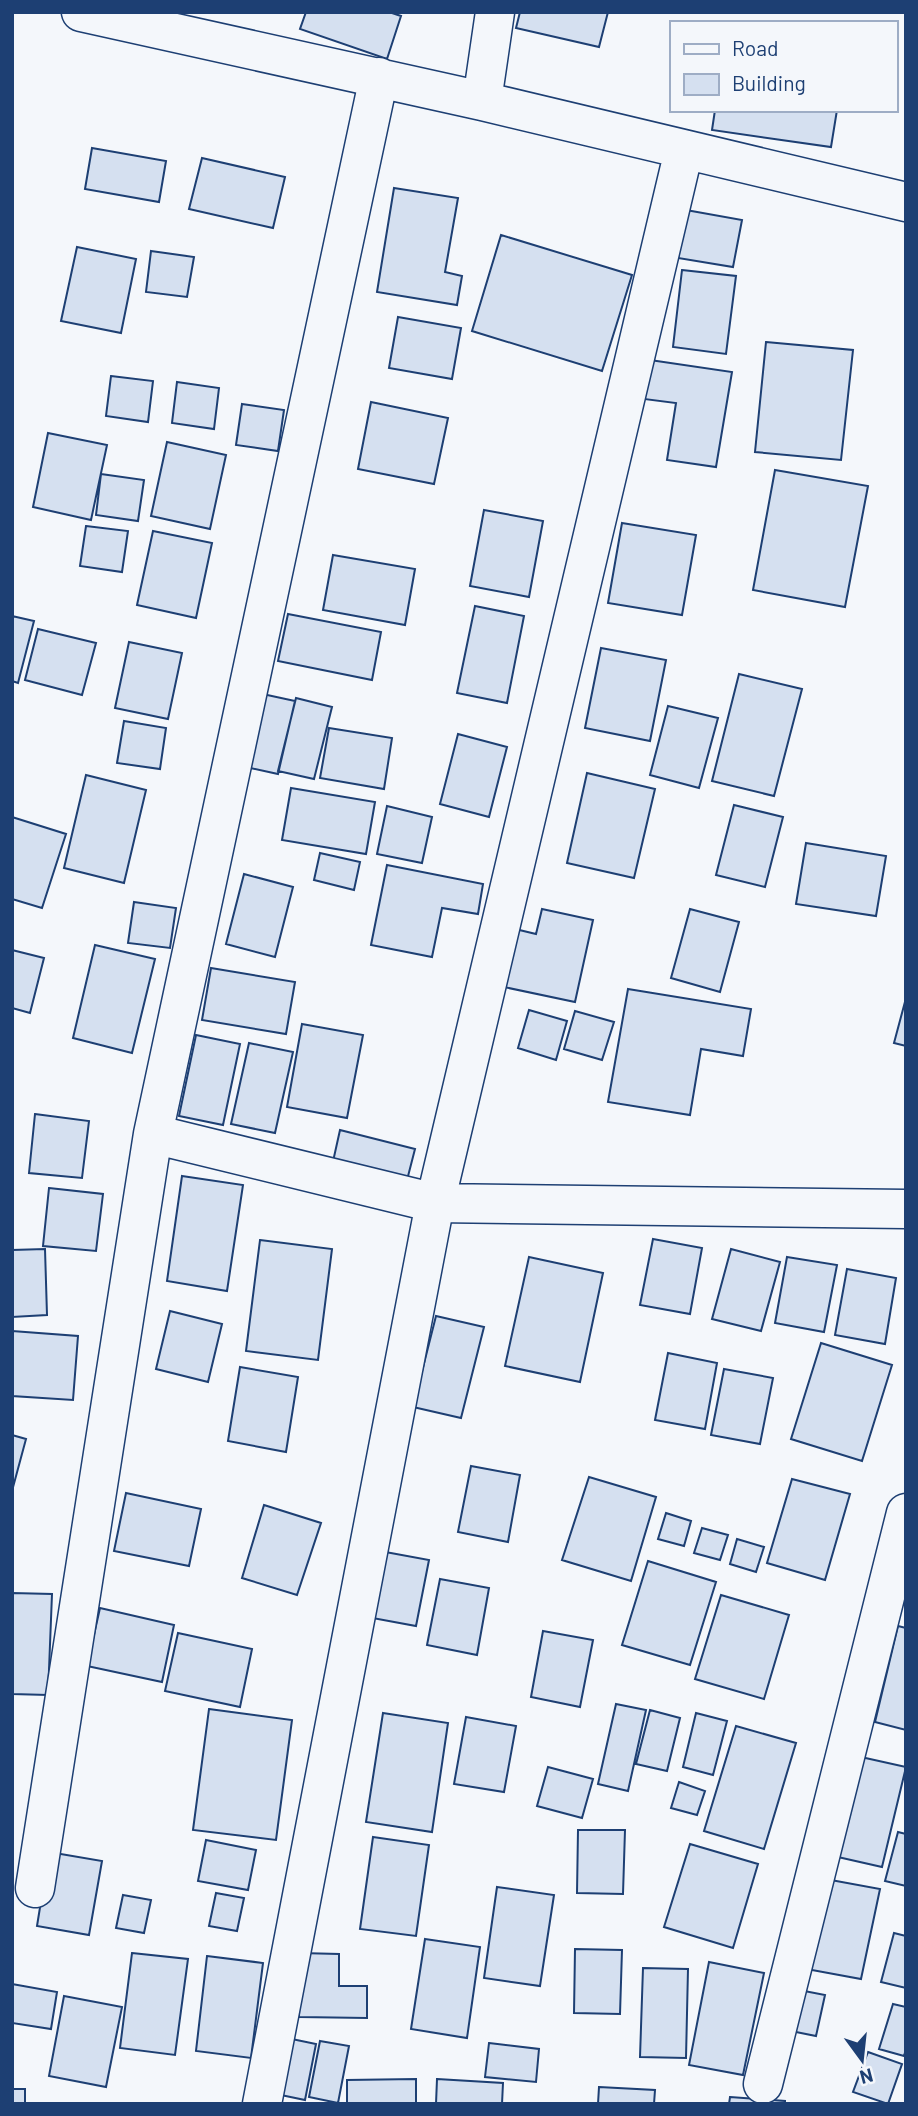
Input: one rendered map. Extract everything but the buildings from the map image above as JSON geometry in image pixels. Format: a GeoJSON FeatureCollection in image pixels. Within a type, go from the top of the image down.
{"type":"FeatureCollection","features":[{"type":"Feature","properties":{"kind":"street"},"geometry":{"type":"LineString","coordinates":[[81,12],[379,77],[906,202]]}},
{"type":"Feature","properties":{"kind":"street"},"geometry":{"type":"LineString","coordinates":[[482,101],[495,12]]}},
{"type":"Feature","properties":{"kind":"street"},"geometry":{"type":"LineString","coordinates":[[35,1888],[153,1134],[379,77]]}},
{"type":"Feature","properties":{"kind":"street"},"geometry":{"type":"LineString","coordinates":[[262,2104],[435,1203],[684,150]]}},
{"type":"Feature","properties":{"kind":"street"},"geometry":{"type":"LineString","coordinates":[[153,1134],[435,1203],[906,1209]]}},
{"type":"Feature","properties":{"kind":"street"},"geometry":{"type":"LineString","coordinates":[[764,2084],[906,1513]]}}]}
